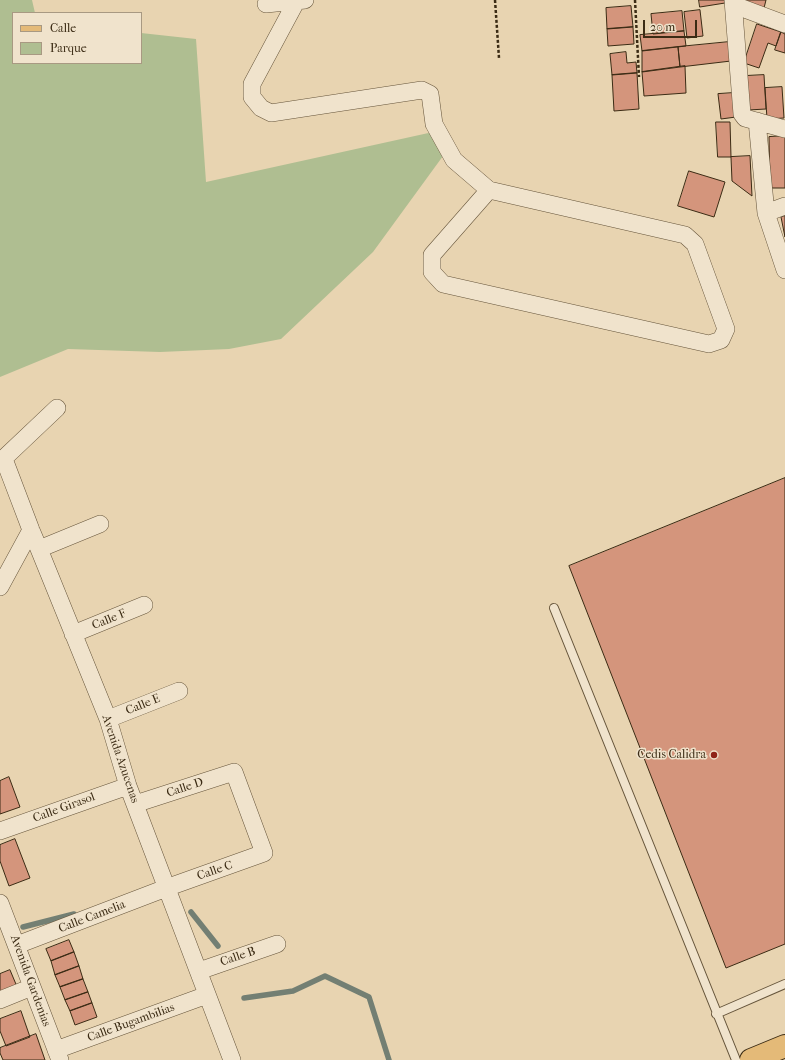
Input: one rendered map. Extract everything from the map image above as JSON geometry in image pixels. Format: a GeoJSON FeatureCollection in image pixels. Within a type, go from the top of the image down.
{"type":"FeatureCollection","features":[{"type":"Feature","properties":{"kind":"main road"},"geometry":{"type":"LineString","coordinates":[[751,1060],[785,1046]]}},
{"type":"Feature","properties":{"kind":"street"},"geometry":{"type":"LineString","coordinates":[[268,0],[266,4],[299,0]]}},
{"type":"Feature","properties":{"kind":"street"},"geometry":{"type":"LineString","coordinates":[[299,0],[252,84],[252,98],[261,108],[271,113],[422,90],[430,94],[434,124],[454,160],[488,190],[685,235],[695,244],[726,329],[721,340],[709,344],[443,284],[432,272],[432,254],[488,190]]}},
{"type":"Feature","properties":{"kind":"street"},"geometry":{"type":"LineString","coordinates":[[785,24],[734,2],[742,114],[744,118],[785,129]]}},
{"type":"Feature","properties":{"kind":"street"},"geometry":{"type":"LineString","coordinates":[[757,121],[766,212],[785,270]]}},
{"type":"Feature","properties":{"kind":"street"},"geometry":{"type":"LineString","coordinates":[[766,212],[785,206]]}},
{"type":"Feature","properties":{"kind":"street"},"geometry":{"type":"LineString","coordinates":[[2,460],[57,408]]}},
{"type":"Feature","properties":{"kind":"street","name":"Avenida Azucenas"},"geometry":{"type":"LineString","coordinates":[[2,460],[40,549],[108,719],[128,786],[232,1060]]}},
{"type":"Feature","properties":{"kind":"street"},"geometry":{"type":"LineString","coordinates":[[40,549],[100,524]]}},
{"type":"Feature","properties":{"kind":"street"},"geometry":{"type":"LineString","coordinates":[[0,587],[31,530]]}},
{"type":"Feature","properties":{"kind":"street","name":"Calle F"},"geometry":{"type":"LineString","coordinates":[[74,634],[144,605]]}},
{"type":"Feature","properties":{"kind":"street","name":"Calle E"},"geometry":{"type":"LineString","coordinates":[[108,719],[179,691]]}},
{"type":"Feature","properties":{"kind":"street","name":"Calle D"},"geometry":{"type":"LineString","coordinates":[[135,804],[234,772],[264,854]]}},
{"type":"Feature","properties":{"kind":"street","name":"Calle Girasol"},"geometry":{"type":"LineString","coordinates":[[0,831],[128,786]]}},
{"type":"Feature","properties":{"kind":"street","name":"Calle C"},"geometry":{"type":"LineString","coordinates":[[166,888],[264,854]]}},
{"type":"Feature","properties":{"kind":"street","name":"Calle Camelia"},"geometry":{"type":"LineString","coordinates":[[17,945],[166,888]]}},
{"type":"Feature","properties":{"kind":"street","name":"Avenida Gardenias"},"geometry":{"type":"LineString","coordinates":[[0,903],[58,1055]]}},
{"type":"Feature","properties":{"kind":"street","name":"Calle B"},"geometry":{"type":"LineString","coordinates":[[199,971],[278,944]]}},
{"type":"Feature","properties":{"kind":"street"},"geometry":{"type":"LineString","coordinates":[[0,1000],[32,987]]}},
{"type":"Feature","properties":{"kind":"street","name":"Calle Bugambilias"},"geometry":{"type":"LineString","coordinates":[[58,1055],[207,995]]}},
{"type":"Feature","properties":{"kind":"lane"},"geometry":{"type":"LineString","coordinates":[[554,608],[716,1014],[736,1060]]}},
{"type":"Feature","properties":{"kind":"lane"},"geometry":{"type":"LineString","coordinates":[[716,1014],[785,984]]}},
{"type":"Feature","properties":{"kind":"path"},"geometry":{"type":"LineString","coordinates":[[495,0],[499,58]]}},
{"type":"Feature","properties":{"kind":"path"},"geometry":{"type":"LineString","coordinates":[[635,0],[639,77]]}},
{"type":"Feature","properties":{"kind":"green space"},"geometry":{"type":"Polygon","coordinates":[[[0,0],[32,0],[35,12],[12,12],[12,64],[142,64],[142,33],[196,39],[206,182],[433,132],[443,156],[373,252],[281,339],[229,349],[160,352],[68,349],[0,377],[0,0]]]}},
{"type":"Feature","properties":{"kind":"building"},"geometry":{"type":"Polygon","coordinates":[[[699,0],[725,0],[725,3],[700,7],[699,0]]]}},
{"type":"Feature","properties":{"kind":"building"},"geometry":{"type":"Polygon","coordinates":[[[746,0],[766,0],[764,8],[745,2],[746,0]]]}},
{"type":"Feature","properties":{"kind":"building"},"geometry":{"type":"Polygon","coordinates":[[[631,6],[633,27],[607,29],[606,8],[631,6]]]}},
{"type":"Feature","properties":{"kind":"building"},"geometry":{"type":"Polygon","coordinates":[[[700,10],[703,36],[687,38],[684,12],[700,10]]]}},
{"type":"Feature","properties":{"kind":"building"},"geometry":{"type":"Polygon","coordinates":[[[682,11],[684,31],[653,34],[651,14],[682,11]]]}},
{"type":"Feature","properties":{"kind":"building"},"geometry":{"type":"Polygon","coordinates":[[[757,24],[781,32],[776,46],[768,43],[759,68],[744,63],[757,24]]]}},
{"type":"Feature","properties":{"kind":"building"},"geometry":{"type":"Polygon","coordinates":[[[633,27],[634,44],[608,46],[607,29],[633,27]]]}},
{"type":"Feature","properties":{"kind":"building"},"geometry":{"type":"Polygon","coordinates":[[[684,31],[686,46],[642,51],[640,35],[684,31]]]}},
{"type":"Feature","properties":{"kind":"building"},"geometry":{"type":"Polygon","coordinates":[[[781,32],[785,34],[785,53],[775,50],[781,32]]]}},
{"type":"Feature","properties":{"kind":"building"},"geometry":{"type":"Polygon","coordinates":[[[729,42],[731,61],[680,67],[678,47],[729,42]]]}},
{"type":"Feature","properties":{"kind":"building"},"geometry":{"type":"Polygon","coordinates":[[[678,47],[680,67],[642,72],[642,51],[678,47]]]}},
{"type":"Feature","properties":{"kind":"building"},"geometry":{"type":"Polygon","coordinates":[[[626,52],[627,63],[636,62],[637,73],[612,75],[610,54],[626,52]]]}},
{"type":"Feature","properties":{"kind":"building"},"geometry":{"type":"Polygon","coordinates":[[[685,66],[686,93],[644,96],[642,72],[685,66]]]}},
{"type":"Feature","properties":{"kind":"building"},"geometry":{"type":"Polygon","coordinates":[[[637,73],[639,109],[614,111],[612,75],[637,73]]]}},
{"type":"Feature","properties":{"kind":"building"},"geometry":{"type":"Polygon","coordinates":[[[764,75],[766,109],[748,110],[745,76],[764,75]]]}},
{"type":"Feature","properties":{"kind":"building"},"geometry":{"type":"Polygon","coordinates":[[[782,87],[784,118],[767,119],[765,88],[782,87]]]}},
{"type":"Feature","properties":{"kind":"building"},"geometry":{"type":"Polygon","coordinates":[[[733,93],[736,117],[721,119],[718,94],[733,93]]]}},
{"type":"Feature","properties":{"kind":"building"},"geometry":{"type":"Polygon","coordinates":[[[716,122],[730,122],[731,157],[718,157],[716,122]]]}},
{"type":"Feature","properties":{"kind":"building"},"geometry":{"type":"Polygon","coordinates":[[[785,136],[785,188],[770,188],[769,137],[785,136]]]}},
{"type":"Feature","properties":{"kind":"building"},"geometry":{"type":"Polygon","coordinates":[[[750,156],[752,196],[732,181],[731,157],[750,156]]]}},
{"type":"Feature","properties":{"kind":"building"},"geometry":{"type":"Polygon","coordinates":[[[689,171],[725,182],[714,217],[678,206],[689,171]]]}},
{"type":"Feature","properties":{"kind":"building"},"geometry":{"type":"Polygon","coordinates":[[[785,216],[785,237],[781,217],[785,216]]]}},
{"type":"Feature","properties":{"kind":"building","name":"Cedis Calidra"},"geometry":{"type":"Polygon","coordinates":[[[785,478],[785,944],[726,968],[569,566],[785,478]]]}},
{"type":"Feature","properties":{"kind":"building"},"geometry":{"type":"Polygon","coordinates":[[[9,777],[20,807],[0,814],[0,781],[9,777]]]}},
{"type":"Feature","properties":{"kind":"building"},"geometry":{"type":"Polygon","coordinates":[[[15,839],[30,878],[9,886],[0,861],[0,845],[15,839]]]}},
{"type":"Feature","properties":{"kind":"building"},"geometry":{"type":"Polygon","coordinates":[[[69,940],[74,952],[51,961],[46,949],[69,940]]]}},
{"type":"Feature","properties":{"kind":"building"},"geometry":{"type":"Polygon","coordinates":[[[74,952],[79,966],[55,975],[51,961],[74,952]]]}},
{"type":"Feature","properties":{"kind":"building"},"geometry":{"type":"Polygon","coordinates":[[[79,966],[83,979],[60,987],[55,975],[79,966]]]}},
{"type":"Feature","properties":{"kind":"building"},"geometry":{"type":"Polygon","coordinates":[[[10,970],[18,989],[0,995],[0,974],[10,970]]]}},
{"type":"Feature","properties":{"kind":"building"},"geometry":{"type":"Polygon","coordinates":[[[83,979],[88,992],[65,1000],[60,987],[83,979]]]}},
{"type":"Feature","properties":{"kind":"building"},"geometry":{"type":"Polygon","coordinates":[[[88,992],[92,1003],[70,1011],[65,1000],[88,992]]]}},
{"type":"Feature","properties":{"kind":"building"},"geometry":{"type":"Polygon","coordinates":[[[92,1003],[97,1017],[75,1025],[70,1011],[92,1003]]]}},
{"type":"Feature","properties":{"kind":"building"},"geometry":{"type":"Polygon","coordinates":[[[21,1011],[30,1037],[6,1046],[0,1031],[0,1019],[21,1011]]]}},
{"type":"Feature","properties":{"kind":"building"},"geometry":{"type":"Polygon","coordinates":[[[36,1034],[45,1060],[3,1060],[0,1053],[0,1048],[36,1034]]]}},
{"type":"Feature","properties":{"kind":"waterway"},"geometry":{"type":"LineString","coordinates":[[191,912],[218,946]]}},
{"type":"Feature","properties":{"kind":"waterway"},"geometry":{"type":"LineString","coordinates":[[23,927],[74,914]]}},
{"type":"Feature","properties":{"kind":"waterway"},"geometry":{"type":"LineString","coordinates":[[244,998],[293,991],[325,976],[369,997],[389,1060]]}},
{"type":"Feature","properties":{"kind":"place","name":"Cedis Calidra"},"geometry":{"type":"Point","coordinates":[714,755]}}]}
